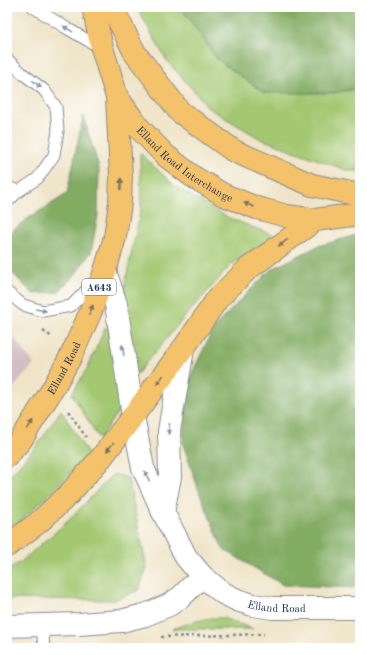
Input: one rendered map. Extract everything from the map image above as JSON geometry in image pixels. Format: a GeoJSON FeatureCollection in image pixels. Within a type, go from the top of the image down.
{"type":"FeatureCollection","features":[{"type":"Feature","properties":{"kind":"main road","name":"Elland Road Interchange"},"geometry":{"type":"LineString","coordinates":[[93,7],[102,48],[117,97],[138,127],[165,155],[192,176],[224,195],[257,208],[287,216],[315,220],[360,214]]}},
{"type":"Feature","properties":{"kind":"main road"},"geometry":{"type":"LineString","coordinates":[[112,7],[135,53],[180,112],[234,151],[312,185],[360,194]]}},
{"type":"Feature","properties":{"kind":"main road","name":"Elland Road"},"geometry":{"type":"LineString","coordinates":[[7,456],[21,440],[71,356],[91,311],[105,271],[115,237],[120,203],[121,176],[117,97]]}},
{"type":"Feature","properties":{"kind":"main road"},"geometry":{"type":"LineString","coordinates":[[7,546],[40,522],[68,495],[101,458],[218,298],[249,268],[315,220]]}},
{"type":"Feature","properties":{"kind":"street","name":"Elland Road"},"geometry":{"type":"LineString","coordinates":[[105,271],[116,304],[133,416],[143,468],[186,557],[202,576],[223,593],[237,600],[253,605],[273,608],[360,608]]}},
{"type":"Feature","properties":{"kind":"street"},"geometry":{"type":"LineString","coordinates":[[163,512],[170,477],[169,431],[182,349]]}},
{"type":"Feature","properties":{"kind":"street"},"geometry":{"type":"LineString","coordinates":[[7,626],[80,624],[121,621],[145,615],[169,605],[181,597],[202,576]]}},
{"type":"Feature","properties":{"kind":"lane"},"geometry":{"type":"LineString","coordinates":[[33,7],[102,48]]}},
{"type":"Feature","properties":{"kind":"lane"},"geometry":{"type":"LineString","coordinates":[[7,59],[44,90],[56,107],[58,131],[54,154],[38,178],[19,191],[7,202]]}},
{"type":"Feature","properties":{"kind":"lane"},"geometry":{"type":"LineString","coordinates":[[7,187],[19,191]]}},
{"type":"Feature","properties":{"kind":"lane"},"geometry":{"type":"LineString","coordinates":[[7,292],[23,305],[43,311],[71,306],[105,271]]}},
{"type":"Feature","properties":{"kind":"lane"},"geometry":{"type":"LineString","coordinates":[[42,625],[44,648]]}},
{"type":"Feature","properties":{"kind":"path"},"geometry":{"type":"LineString","coordinates":[[42,330],[55,340]]}},
{"type":"Feature","properties":{"kind":"path"},"geometry":{"type":"LineString","coordinates":[[52,390],[101,458]]}},
{"type":"Feature","properties":{"kind":"path"},"geometry":{"type":"LineString","coordinates":[[159,637],[268,634]]}},
{"type":"Feature","properties":{"kind":"shaded area"},"geometry":{"type":"Polygon","coordinates":[[[7,329],[34,364],[7,395],[7,329]]]}},
{"type":"Feature","properties":{"kind":"green space"},"geometry":{"type":"Polygon","coordinates":[[[138,7],[182,7],[217,59],[333,93],[360,88],[360,171],[349,171],[261,139],[210,109],[167,61],[138,7]]]}},
{"type":"Feature","properties":{"kind":"green space"},"geometry":{"type":"Polygon","coordinates":[[[182,7],[360,7],[360,88],[333,93],[264,93],[217,59],[182,7]]]}},
{"type":"Feature","properties":{"kind":"green space"},"geometry":{"type":"Polygon","coordinates":[[[83,116],[99,168],[98,215],[91,252],[74,276],[58,292],[33,294],[10,271],[7,245],[13,230],[27,219],[67,194],[83,116]]]}},
{"type":"Feature","properties":{"kind":"green space"},"geometry":{"type":"Polygon","coordinates":[[[140,153],[176,187],[229,218],[276,236],[231,265],[136,375],[127,332],[125,284],[141,208],[140,153]]]}},
{"type":"Feature","properties":{"kind":"green space"},"geometry":{"type":"Polygon","coordinates":[[[360,234],[360,588],[283,585],[223,549],[200,494],[183,444],[186,386],[214,327],[270,270],[318,246],[360,234]]]}},
{"type":"Feature","properties":{"kind":"green space"},"geometry":{"type":"Polygon","coordinates":[[[108,327],[122,406],[99,439],[72,394],[88,367],[105,328],[108,327]]]}},
{"type":"Feature","properties":{"kind":"green space"},"geometry":{"type":"Polygon","coordinates":[[[61,410],[88,454],[51,493],[7,532],[7,479],[41,440],[61,410]]]}},
{"type":"Feature","properties":{"kind":"green space"},"geometry":{"type":"Polygon","coordinates":[[[113,474],[128,478],[147,568],[139,590],[114,600],[7,599],[7,570],[22,561],[68,521],[113,474]]]}},
{"type":"Feature","properties":{"kind":"green space"},"geometry":{"type":"Polygon","coordinates":[[[211,618],[223,618],[253,629],[172,629],[211,618]]]}}]}
